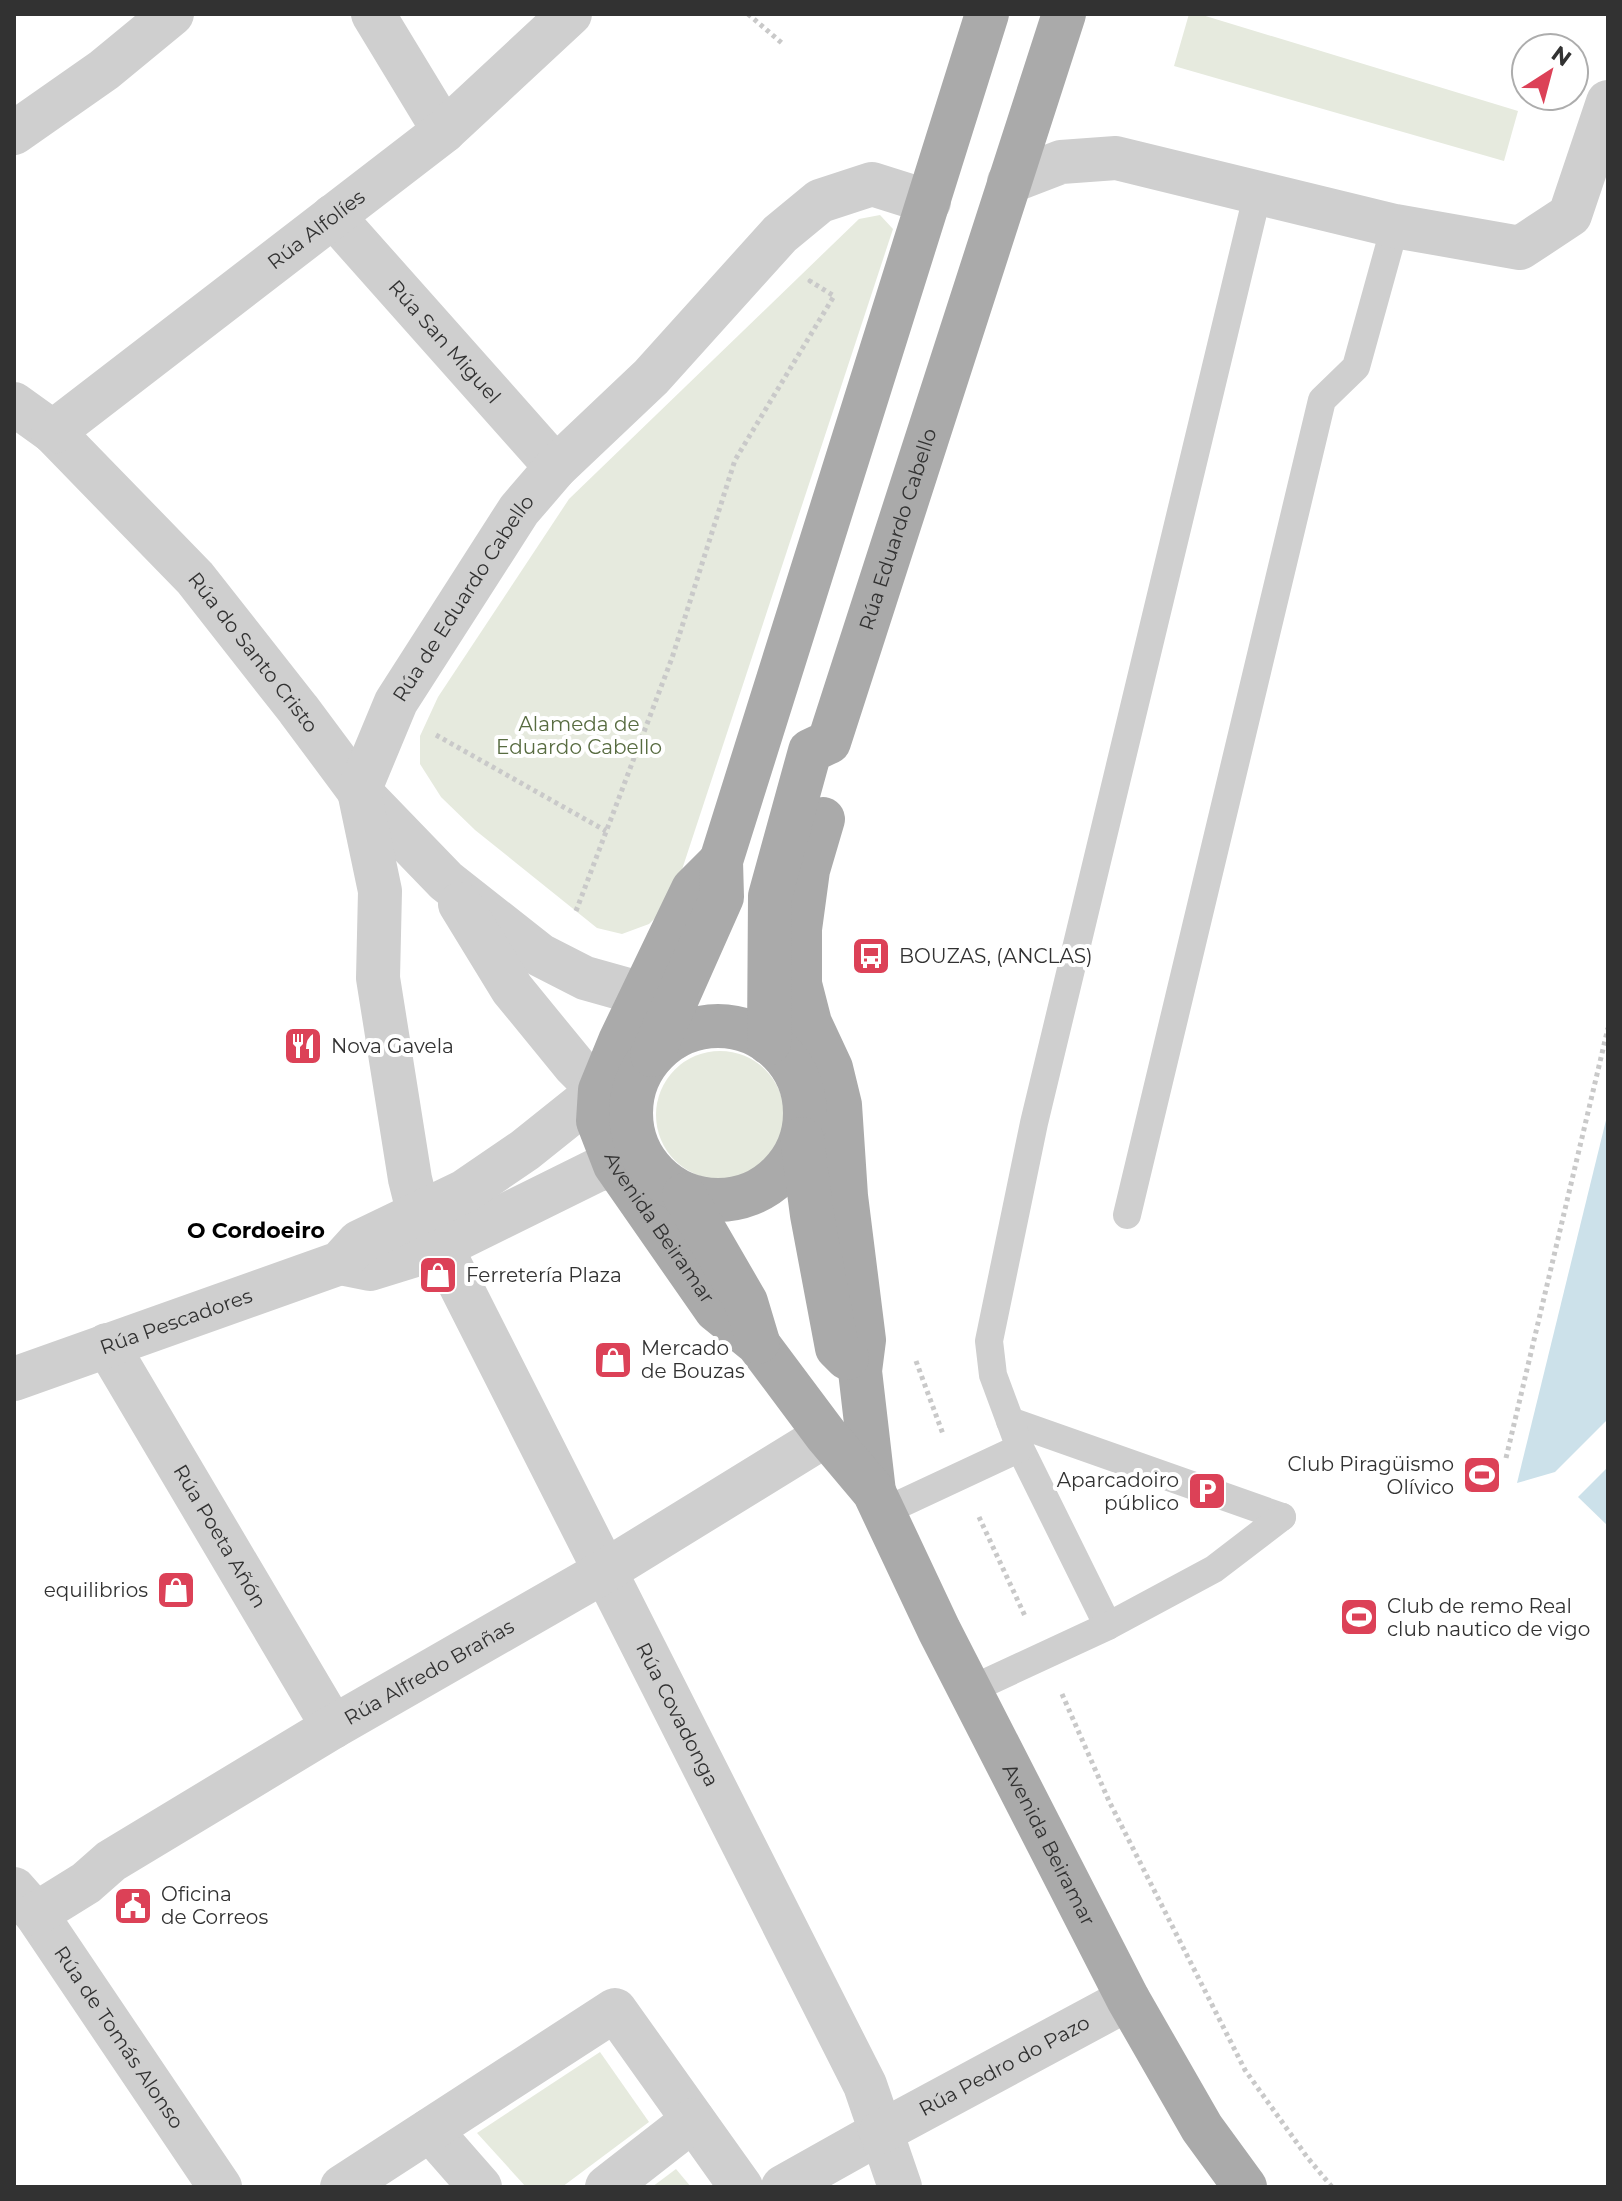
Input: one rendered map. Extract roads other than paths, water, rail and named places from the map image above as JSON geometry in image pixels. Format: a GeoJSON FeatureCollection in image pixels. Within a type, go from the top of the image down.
{"type":"FeatureCollection","features":[{"type":"Feature","properties":{"kind":"main road"},"geometry":{"type":"LineString","coordinates":[[652,1055],[659,999],[693,889],[721,861],[987,14]]}},
{"type":"Feature","properties":{"kind":"main road","name":"Rúa Eduardo Cabello"},"geometry":{"type":"LineString","coordinates":[[769,1043],[770,896],[810,751],[829,742],[1064,14]]}},
{"type":"Feature","properties":{"kind":"main road","name":"Avenida Beiramar"},"geometry":{"type":"LineString","coordinates":[[829,742],[839,761],[808,870],[800,929],[800,984],[810,1023],[831,1068],[840,1105],[846,1196],[864,1340],[860,1371],[879,1502]]}},
{"type":"Feature","properties":{"kind":"main road"},"geometry":{"type":"LineString","coordinates":[[600,1090],[659,999]]}},
{"type":"Feature","properties":{"kind":"main road","name":"Rúa do Santo Cristo"},"geometry":{"type":"LineString","coordinates":[[659,999],[729,1026]]}},
{"type":"Feature","properties":{"kind":"main road"},"geometry":{"type":"LineString","coordinates":[[802,1139],[789,1165],[769,1185],[742,1198],[714,1201],[650,1177],[630,1121],[634,1085],[652,1055],[667,1042],[707,1026],[729,1026],[749,1032],[769,1043],[788,1061],[801,1085],[806,1112],[802,1139],[812,1215],[837,1348],[860,1371]]}},
{"type":"Feature","properties":{"kind":"main road","name":"Avenida Beiramar"},"geometry":{"type":"LineString","coordinates":[[600,1090],[598,1121],[650,1177],[746,1302],[758,1344]]}},
{"type":"Feature","properties":{"kind":"main road","name":"Avenida Beiramar"},"geometry":{"type":"LineString","coordinates":[[650,1177],[716,1310],[758,1344],[879,1502],[970,1690],[1128,1999],[1202,2128],[1245,2187]]}},
{"type":"Feature","properties":{"kind":"street"},"geometry":{"type":"LineString","coordinates":[[14,133],[104,70],[172,14]]}},
{"type":"Feature","properties":{"kind":"street"},"geometry":{"type":"LineString","coordinates":[[373,14],[444,131]]}},
{"type":"Feature","properties":{"kind":"street","name":"Rúa Alfolíes"},"geometry":{"type":"LineString","coordinates":[[53,432],[444,131],[570,14]]}},
{"type":"Feature","properties":{"kind":"street"},"geometry":{"type":"LineString","coordinates":[[1009,182],[1061,162],[1116,158],[1395,226],[1520,248],[1570,215],[1608,102]]}},
{"type":"Feature","properties":{"kind":"street","name":"Rúa de Eduardo Cabello"},"geometry":{"type":"LineString","coordinates":[[359,791],[396,702],[519,510],[556,467],[651,377],[780,234],[820,201],[872,184],[929,202]]}},
{"type":"Feature","properties":{"kind":"street","name":"Rúa San Miguel"},"geometry":{"type":"LineString","coordinates":[[333,216],[556,467]]}},
{"type":"Feature","properties":{"kind":"street","name":"Rúa do Santo Cristo"},"geometry":{"type":"LineString","coordinates":[[14,404],[53,432],[195,578],[359,791],[446,881],[540,955],[585,978],[659,999]]}},
{"type":"Feature","properties":{"kind":"street"},"geometry":{"type":"LineString","coordinates":[[359,791],[380,891],[378,978],[410,1179],[430,1231]]}},
{"type":"Feature","properties":{"kind":"street","name":"Rúa do Santo Cristo"},"geometry":{"type":"LineString","coordinates":[[446,881],[512,989],[575,1066],[630,1121]]}},
{"type":"Feature","properties":{"kind":"street","name":"Rúa Pescadores"},"geometry":{"type":"LineString","coordinates":[[430,1231],[465,1191],[525,1150],[600,1090]]}},
{"type":"Feature","properties":{"kind":"street","name":"Rúa Pescadores"},"geometry":{"type":"LineString","coordinates":[[14,1379],[340,1263],[370,1269],[430,1231],[595,1171],[650,1177]]}},
{"type":"Feature","properties":{"kind":"street","name":"Rúa Covadonga"},"geometry":{"type":"LineString","coordinates":[[430,1231],[865,2085],[900,2187]]}},
{"type":"Feature","properties":{"kind":"street","name":"Rúa Poeta Añón"},"geometry":{"type":"LineString","coordinates":[[107,1345],[333,1727]]}},
{"type":"Feature","properties":{"kind":"street","name":"Rúa Alfredo Brañas"},"geometry":{"type":"LineString","coordinates":[[25,1902],[86,1883],[111,1861],[333,1727],[605,1571],[826,1435]]}},
{"type":"Feature","properties":{"kind":"street","name":"Rúa de Tomás Alonso"},"geometry":{"type":"LineString","coordinates":[[25,1902],[220,2187]]}},
{"type":"Feature","properties":{"kind":"street","name":"Rúa Pedro do Pazo"},"geometry":{"type":"LineString","coordinates":[[783,2187],[1128,1999]]}},
{"type":"Feature","properties":{"kind":"street"},"geometry":{"type":"LineString","coordinates":[[342,2187],[615,2010],[741,2187]]}},
{"type":"Feature","properties":{"kind":"street"},"geometry":{"type":"LineString","coordinates":[[607,2187],[693,2120]]}},
{"type":"Feature","properties":{"kind":"street"},"geometry":{"type":"LineString","coordinates":[[430,2130],[480,2187]]}},
{"type":"Feature","properties":{"kind":"lane"},"geometry":{"type":"LineString","coordinates":[[1108,1626],[1020,1448],[993,1375],[989,1341],[1034,1123],[1258,192]]}},
{"type":"Feature","properties":{"kind":"lane"},"geometry":{"type":"LineString","coordinates":[[1127,1215],[1322,400],[1356,367],[1395,226]]}},
{"type":"Feature","properties":{"kind":"lane"},"geometry":{"type":"LineString","coordinates":[[970,1690],[1108,1626],[1214,1569],[1282,1517],[1010,1421]]}},
{"type":"Feature","properties":{"kind":"lane"},"geometry":{"type":"LineString","coordinates":[[879,1502],[1020,1448]]}},
{"type":"Feature","properties":{"kind":"water"},"geometry":{"type":"Polygon","coordinates":[[[1608,1112],[1608,1419],[1555,1472],[1517,1483],[1608,1112]]]}},
{"type":"Feature","properties":{"kind":"water"},"geometry":{"type":"Polygon","coordinates":[[[1608,1467],[1608,1526],[1578,1497],[1608,1467]]]}},
{"type":"Feature","properties":{"kind":"place","name":"BOUZAS, (ANCLAS)"},"geometry":{"type":"Point","coordinates":[871,956]}},
{"type":"Feature","properties":{"kind":"place","name":"Nova Gavela"},"geometry":{"type":"Point","coordinates":[303,1046]}},
{"type":"Feature","properties":{"kind":"place","name":"Ferretería Plaza"},"geometry":{"type":"Point","coordinates":[438,1275]}},
{"type":"Feature","properties":{"kind":"place","name":"Mercado de Bouzas"},"geometry":{"type":"Point","coordinates":[613,1360]}},
{"type":"Feature","properties":{"kind":"place","name":"Club Piragüismo Olívico"},"geometry":{"type":"Point","coordinates":[1482,1475]}},
{"type":"Feature","properties":{"kind":"place","name":"Aparcadoiro público"},"geometry":{"type":"Point","coordinates":[1207,1491]}},
{"type":"Feature","properties":{"kind":"place","name":"equilibrios"},"geometry":{"type":"Point","coordinates":[176,1590]}},
{"type":"Feature","properties":{"kind":"place","name":"Club de remo Real club nautico de vigo"},"geometry":{"type":"Point","coordinates":[1359,1617]}},
{"type":"Feature","properties":{"kind":"place","name":"Oficina de Correos"},"geometry":{"type":"Point","coordinates":[133,1906]}},
{"type":"Feature","properties":{"kind":"district","name":"O Cordoeiro"},"geometry":{"type":"Point","coordinates":[256,1230]}},
{"type":"Feature","properties":{"kind":"park label","name":"Alameda de Eduardo Cabello"},"geometry":{"type":"Point","coordinates":[579,736]}}]}
